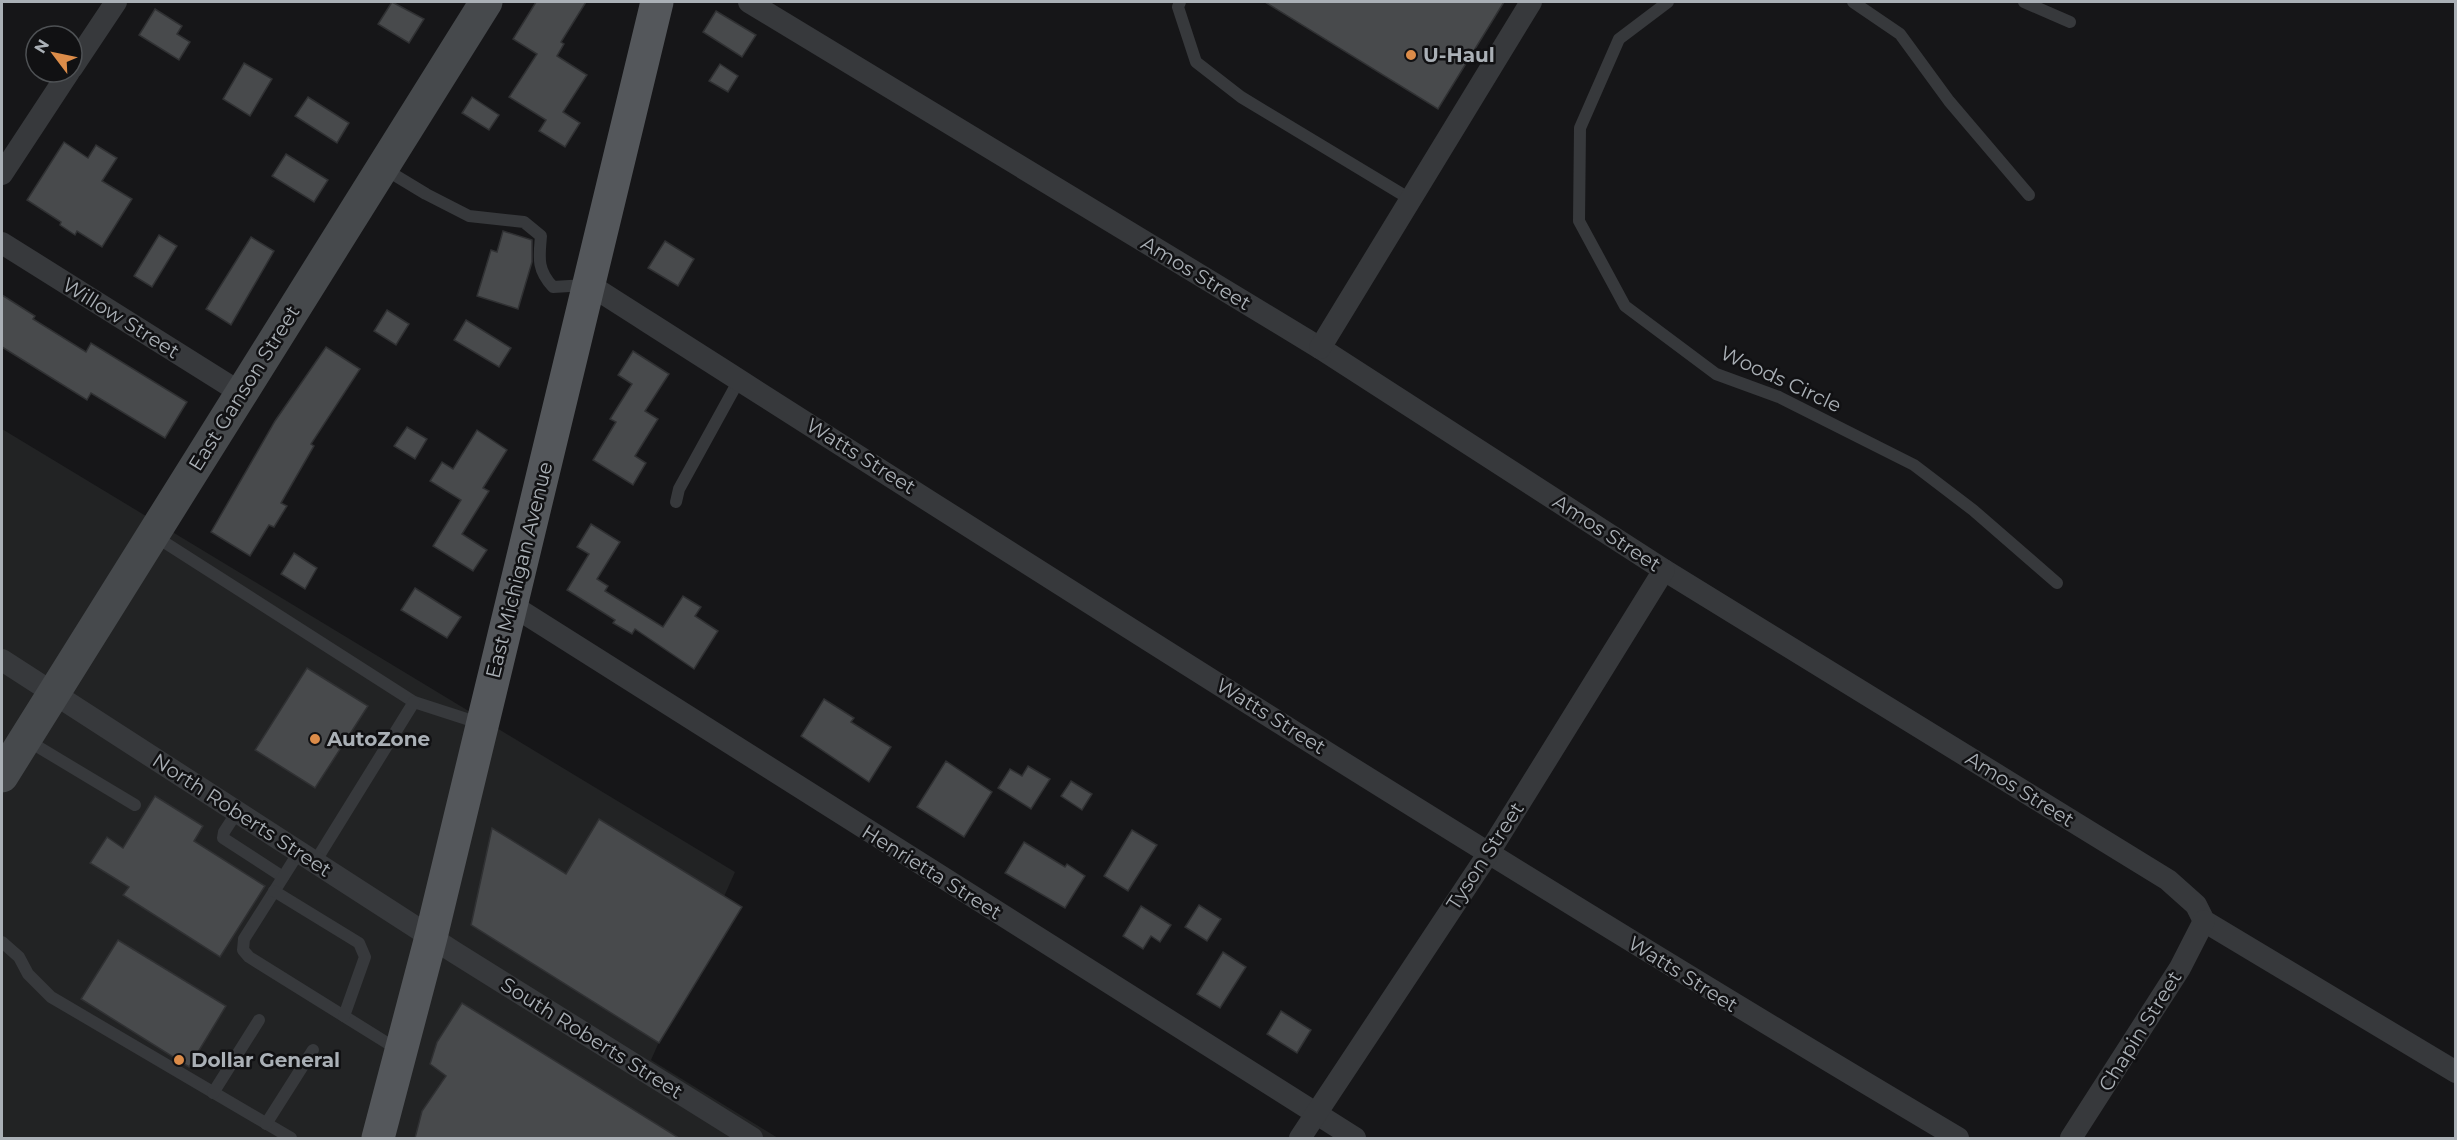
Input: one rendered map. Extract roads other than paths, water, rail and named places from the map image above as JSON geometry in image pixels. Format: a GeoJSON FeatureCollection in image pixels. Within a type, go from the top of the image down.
{"type":"FeatureCollection","features":[{"type":"Feature","properties":{"kind":"main road","name":"East Michigan Avenue"},"geometry":{"type":"LineString","coordinates":[[378,1138],[431,937],[657,2]]}},
{"type":"Feature","properties":{"kind":"street"},"geometry":{"type":"LineString","coordinates":[[84,50],[116,2]]}},
{"type":"Feature","properties":{"kind":"street","name":"Amos Street"},"geometry":{"type":"LineString","coordinates":[[749,2],[1320,348],[1664,570],[2168,880],[2196,905],[2204,921],[2456,1072]]}},
{"type":"Feature","properties":{"kind":"street"},"geometry":{"type":"LineString","coordinates":[[1320,348],[1530,2]]}},
{"type":"Feature","properties":{"kind":"street","name":"East Ganson Street"},"geometry":{"type":"LineString","coordinates":[[2,776],[482,3]]}},
{"type":"Feature","properties":{"kind":"street"},"geometry":{"type":"LineString","coordinates":[[2,174],[61,84]]}},
{"type":"Feature","properties":{"kind":"street","name":"Willow Street"},"geometry":{"type":"LineString","coordinates":[[2,243],[241,393]]}},
{"type":"Feature","properties":{"kind":"street","name":"Watts Street"},"geometry":{"type":"LineString","coordinates":[[590,285],[1488,854],[1757,1019],[1958,1138]]}},
{"type":"Feature","properties":{"kind":"street","name":"Tyson Street"},"geometry":{"type":"LineString","coordinates":[[1300,1138],[1488,854],[1664,570]]}},
{"type":"Feature","properties":{"kind":"street","name":"Henrietta Street"},"geometry":{"type":"LineString","coordinates":[[510,604],[1355,1138]]}},
{"type":"Feature","properties":{"kind":"street","name":"North Roberts Street"},"geometry":{"type":"LineString","coordinates":[[2,660],[431,937]]}},
{"type":"Feature","properties":{"kind":"street","name":"Chapin Street"},"geometry":{"type":"LineString","coordinates":[[2071,1138],[2180,968],[2204,921]]}},
{"type":"Feature","properties":{"kind":"street","name":"South Roberts Street"},"geometry":{"type":"LineString","coordinates":[[431,937],[752,1138]]}},
{"type":"Feature","properties":{"kind":"lane"},"geometry":{"type":"LineString","coordinates":[[1180,2],[1178,7],[1196,62],[1240,97],[1410,199]]}},
{"type":"Feature","properties":{"kind":"lane","name":"Woods Circle"},"geometry":{"type":"LineString","coordinates":[[1668,2],[1618,39],[1580,128],[1579,222],[1626,306],[1716,374],[1779,397],[1914,465],[1973,510],[2057,583]]}},
{"type":"Feature","properties":{"kind":"lane"},"geometry":{"type":"LineString","coordinates":[[1853,2],[1900,34],[1920,57],[1949,101],[2029,195]]}},
{"type":"Feature","properties":{"kind":"lane"},"geometry":{"type":"LineString","coordinates":[[2025,2],[2070,22]]}},
{"type":"Feature","properties":{"kind":"lane"},"geometry":{"type":"LineString","coordinates":[[382,167],[426,194],[469,216],[524,222],[541,236],[538,263],[542,275],[553,287],[590,285]]}},
{"type":"Feature","properties":{"kind":"lane"},"geometry":{"type":"LineString","coordinates":[[676,502],[679,489],[739,380]]}},
{"type":"Feature","properties":{"kind":"lane"},"geometry":{"type":"LineString","coordinates":[[152,534],[414,702],[482,723]]}},
{"type":"Feature","properties":{"kind":"lane"},"geometry":{"type":"LineString","coordinates":[[401,1052],[249,957],[243,950],[244,939],[283,877],[307,857],[414,702]]}},
{"type":"Feature","properties":{"kind":"lane"},"geometry":{"type":"LineString","coordinates":[[24,738],[135,805]]}},
{"type":"Feature","properties":{"kind":"lane"},"geometry":{"type":"LineString","coordinates":[[237,812],[224,832],[223,838],[283,877]]}},
{"type":"Feature","properties":{"kind":"lane"},"geometry":{"type":"LineString","coordinates":[[274,891],[359,943],[364,950],[365,957],[344,1016]]}},
{"type":"Feature","properties":{"kind":"lane"},"geometry":{"type":"LineString","coordinates":[[2,942],[19,957],[28,974],[51,997],[291,1138]]}},
{"type":"Feature","properties":{"kind":"lane"},"geometry":{"type":"LineString","coordinates":[[213,1093],[259,1020]]}},
{"type":"Feature","properties":{"kind":"lane"},"geometry":{"type":"LineString","coordinates":[[266,1124],[313,1050]]}},
{"type":"Feature","properties":{"kind":"place","name":"U-Haul"},"geometry":{"type":"Point","coordinates":[1411,55]}},
{"type":"Feature","properties":{"kind":"place","name":"AutoZone"},"geometry":{"type":"Point","coordinates":[315,739]}},
{"type":"Feature","properties":{"kind":"place","name":"Dollar General"},"geometry":{"type":"Point","coordinates":[179,1060]}}]}
